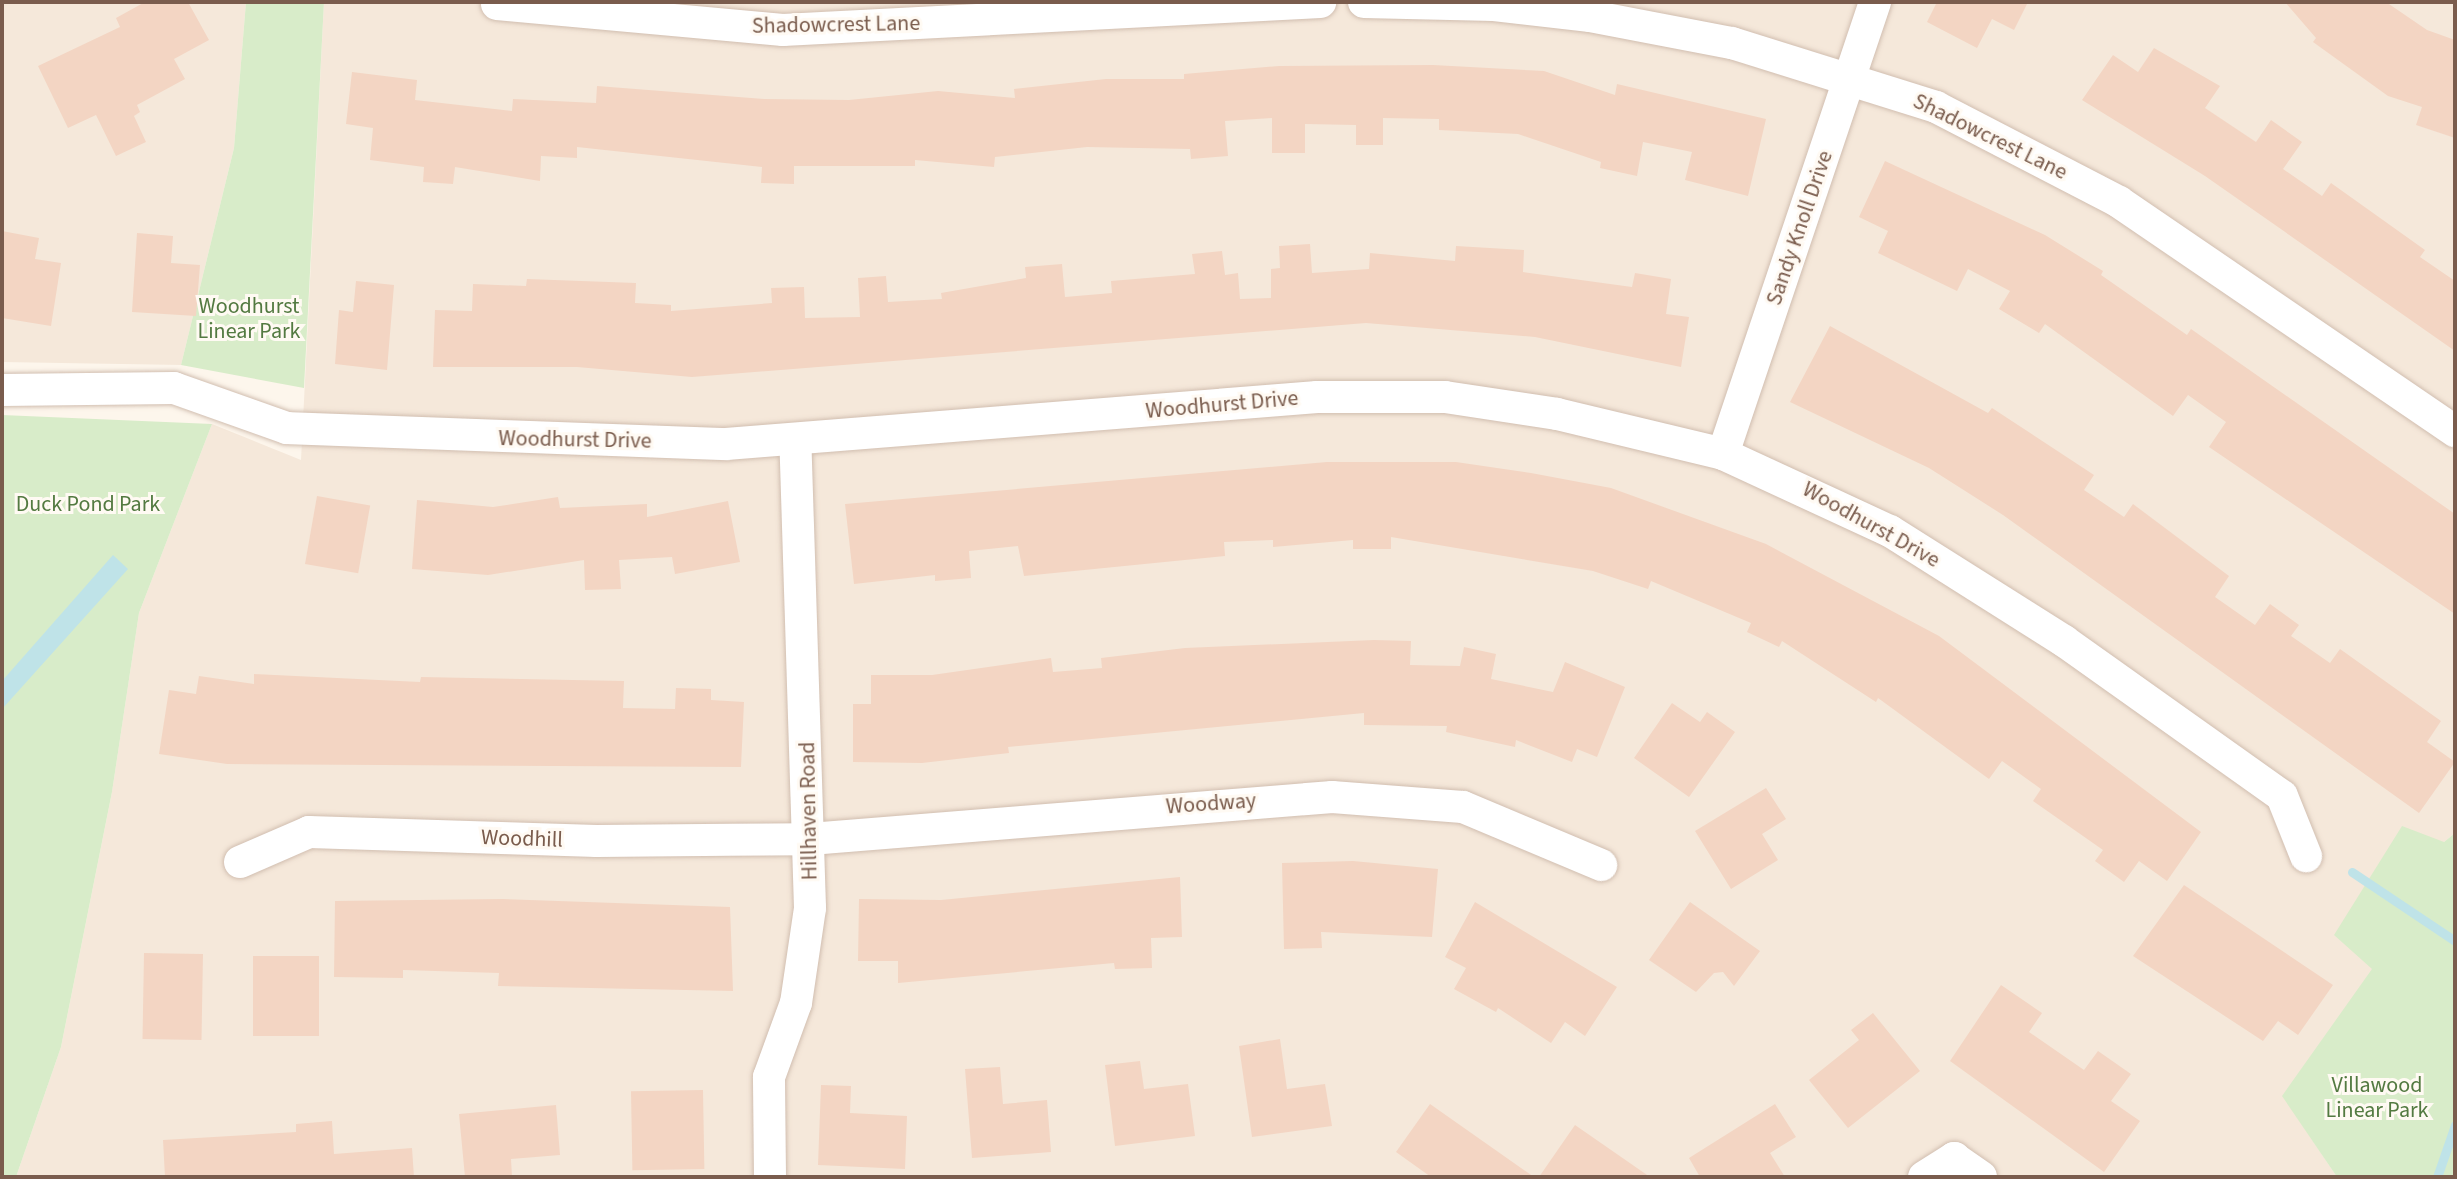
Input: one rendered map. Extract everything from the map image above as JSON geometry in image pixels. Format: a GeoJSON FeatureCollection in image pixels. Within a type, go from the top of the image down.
{"type":"FeatureCollection","features":[{"type":"Feature","properties":{"kind":"street","name":"Shadowcrest Lane"},"geometry":{"type":"LineString","coordinates":[[497,4],[783,30],[1060,9],[1320,2]]}},
{"type":"Feature","properties":{"kind":"street","name":"Shadowcrest Lane"},"geometry":{"type":"LineString","coordinates":[[1364,2],[1494,5],[1590,16],[1732,43],[1852,76],[1936,107],[2119,202],[2455,431]]}},
{"type":"Feature","properties":{"kind":"street","name":"Sandy Knoll Drive"},"geometry":{"type":"LineString","coordinates":[[1723,454],[1875,2]]}},
{"type":"Feature","properties":{"kind":"street","name":"Woodhurst Drive"},"geometry":{"type":"LineString","coordinates":[[2,390],[174,388],[287,428],[726,444],[1317,397],[1445,397],[1573,417],[1723,454],[1890,531],[2064,641],[2282,796],[2306,856]]}},
{"type":"Feature","properties":{"kind":"street","name":"Hillhaven Road"},"geometry":{"type":"LineString","coordinates":[[770,1177],[769,1077],[805,962],[810,839],[795,439]]}},
{"type":"Feature","properties":{"kind":"street","name":"Woodway"},"geometry":{"type":"LineString","coordinates":[[810,839],[1200,803],[1409,798],[1503,819],[1601,865]]}},
{"type":"Feature","properties":{"kind":"street","name":"Woodhill"},"geometry":{"type":"LineString","coordinates":[[240,862],[309,832],[597,841],[810,839]]}},
{"type":"Feature","properties":{"kind":"street"},"geometry":{"type":"LineString","coordinates":[[1924,1177],[1954,1158],[1981,1177]]}},
{"type":"Feature","properties":{"kind":"shaded area"},"geometry":{"type":"Polygon","coordinates":[[[2,2],[246,2],[234,148],[181,365],[2,362],[2,2]]]}},
{"type":"Feature","properties":{"kind":"shaded area"},"geometry":{"type":"Polygon","coordinates":[[[324,2],[2455,2],[2455,833],[2444,842],[2373,969],[2283,1096],[2337,1177],[16,1177],[61,1047],[112,792],[139,613],[212,424],[301,460],[324,2]]]}},
{"type":"Feature","properties":{"kind":"green space","name":"Woodhurst Linear Park"},"geometry":{"type":"Polygon","coordinates":[[[246,2],[324,2],[304,388],[181,365],[234,148],[246,2]]]}},
{"type":"Feature","properties":{"kind":"green space","name":"Duck Pond Park"},"geometry":{"type":"Polygon","coordinates":[[[2,415],[212,424],[139,613],[112,792],[61,1047],[16,1177],[2,1177],[2,415]]]}},
{"type":"Feature","properties":{"kind":"green space","name":"Villawood Linear Park"},"geometry":{"type":"Polygon","coordinates":[[[2402,826],[2444,842],[2455,833],[2455,1177],[2337,1177],[2282,1096],[2372,969],[2334,935],[2402,826]]]}},
{"type":"Feature","properties":{"kind":"water"},"geometry":{"type":"Polygon","coordinates":[[[113,555],[128,569],[3,708],[2,719],[2,681],[113,555]]]}},
{"type":"Feature","properties":{"kind":"building"},"geometry":{"type":"Polygon","coordinates":[[[145,2],[188,2],[209,40],[174,59],[185,79],[137,105],[140,112],[134,116],[146,142],[116,156],[96,115],[68,128],[38,66],[120,27],[116,18],[145,2]]]}},
{"type":"Feature","properties":{"kind":"building"},"geometry":{"type":"Polygon","coordinates":[[[1937,2],[2028,2],[2014,30],[1992,19],[1977,48],[1927,22],[1937,2]]]}},
{"type":"Feature","properties":{"kind":"building"},"geometry":{"type":"Polygon","coordinates":[[[2285,2],[2386,2],[2427,30],[2455,40],[2455,138],[2416,125],[2422,107],[2388,96],[2313,42],[2316,38],[2285,2]]]}},
{"type":"Feature","properties":{"kind":"building"},"geometry":{"type":"Polygon","coordinates":[[[2154,48],[2220,86],[2205,108],[2256,142],[2271,120],[2302,142],[2283,169],[2322,196],[2331,183],[2425,250],[2420,257],[2455,281],[2455,351],[2205,176],[2082,100],[2113,55],[2138,72],[2154,48]]]}},
{"type":"Feature","properties":{"kind":"building"},"geometry":{"type":"Polygon","coordinates":[[[1433,65],[1544,71],[1615,95],[1617,84],[1766,119],[1748,196],[1685,180],[1692,152],[1643,142],[1637,176],[1600,168],[1601,162],[1518,134],[1439,130],[1439,119],[1383,118],[1383,145],[1356,145],[1356,125],[1305,124],[1305,153],[1272,153],[1272,118],[1225,121],[1228,156],[1191,159],[1190,149],[1087,147],[995,157],[994,167],[915,160],[915,166],[794,166],[794,184],[761,183],[762,167],[577,147],[577,158],[541,156],[540,181],[455,167],[453,184],[423,182],[424,167],[370,160],[373,128],[346,124],[352,72],[417,80],[415,100],[512,111],[513,99],[596,103],[597,86],[764,99],[849,100],[938,91],[1015,98],[1014,89],[1106,79],[1184,79],[1184,74],[1279,66],[1433,65]]]}},
{"type":"Feature","properties":{"kind":"building"},"geometry":{"type":"Polygon","coordinates":[[[1885,161],[2045,235],[2103,271],[2101,275],[2187,335],[2191,329],[2455,514],[2455,614],[2209,447],[2226,422],[2188,395],[2173,416],[2045,324],[2039,333],[1999,309],[2010,291],[1968,269],[1957,291],[1878,253],[1888,231],[1859,217],[1885,161]]]}},
{"type":"Feature","properties":{"kind":"building"},"geometry":{"type":"Polygon","coordinates":[[[2,231],[39,238],[35,259],[61,263],[51,326],[2,318],[2,231]]]}},
{"type":"Feature","properties":{"kind":"building"},"geometry":{"type":"Polygon","coordinates":[[[137,233],[173,236],[171,263],[200,265],[196,316],[132,312],[137,233]]]}},
{"type":"Feature","properties":{"kind":"building"},"geometry":{"type":"Polygon","coordinates":[[[1310,244],[1312,273],[1369,269],[1370,253],[1455,261],[1456,246],[1524,250],[1523,272],[1632,287],[1635,273],[1671,279],[1666,314],[1689,317],[1681,367],[1535,337],[1366,323],[692,377],[577,367],[433,367],[435,310],[472,311],[473,284],[526,286],[527,279],[636,283],[635,303],[671,305],[671,311],[772,303],[771,288],[804,287],[805,318],[860,317],[858,278],[886,276],[888,302],[942,299],[941,293],[1026,278],[1025,267],[1062,264],[1065,297],[1112,293],[1111,281],[1195,274],[1192,254],[1222,251],[1225,275],[1238,273],[1240,299],[1271,298],[1271,269],[1280,268],[1279,246],[1310,244]]]}},
{"type":"Feature","properties":{"kind":"building"},"geometry":{"type":"Polygon","coordinates":[[[356,281],[394,285],[387,370],[335,364],[339,310],[353,312],[356,281]]]}},
{"type":"Feature","properties":{"kind":"building"},"geometry":{"type":"Polygon","coordinates":[[[1830,326],[1988,413],[1992,408],[2094,475],[2084,490],[2124,517],[2133,504],[2229,576],[2215,597],[2255,625],[2270,604],[2299,625],[2291,636],[2330,663],[2340,649],[2441,721],[2427,742],[2455,762],[2419,813],[2003,515],[1929,468],[1790,402],[1830,326]]]}},
{"type":"Feature","properties":{"kind":"building"},"geometry":{"type":"Polygon","coordinates":[[[1327,462],[1456,462],[1531,473],[1611,488],[1766,544],[1939,636],[2201,832],[2167,881],[2139,861],[2124,882],[2095,861],[2103,850],[2033,801],[2041,789],[2002,761],[1989,779],[1878,698],[1876,702],[1782,641],[1779,647],[1747,632],[1751,623],[1651,581],[1648,589],[1593,571],[1391,537],[1391,549],[1353,549],[1353,540],[1273,547],[1273,540],[1224,542],[1225,556],[1024,576],[1018,546],[969,551],[971,578],[935,581],[935,575],[854,584],[845,504],[1327,462]]]}},
{"type":"Feature","properties":{"kind":"building"},"geometry":{"type":"Polygon","coordinates":[[[317,496],[370,505],[358,573],[305,564],[317,496]]]}},
{"type":"Feature","properties":{"kind":"building"},"geometry":{"type":"Polygon","coordinates":[[[558,497],[560,508],[647,504],[647,517],[728,501],[740,562],[675,574],[672,557],[619,560],[621,589],[585,590],[584,560],[488,575],[412,569],[417,500],[493,507],[558,497]]]}},
{"type":"Feature","properties":{"kind":"building"},"geometry":{"type":"Polygon","coordinates":[[[1411,641],[1410,665],[1460,666],[1464,647],[1496,654],[1491,679],[1553,692],[1565,662],[1625,687],[1597,757],[1577,749],[1572,762],[1516,740],[1515,747],[1446,732],[1447,726],[1364,725],[1364,713],[1008,747],[1009,753],[922,763],[853,762],[853,704],[871,704],[871,675],[932,675],[1051,658],[1053,672],[1102,668],[1101,658],[1185,648],[1411,641]]]}},
{"type":"Feature","properties":{"kind":"building"},"geometry":{"type":"Polygon","coordinates":[[[254,674],[420,682],[421,677],[624,681],[623,708],[675,709],[676,688],[711,689],[711,700],[744,702],[741,767],[227,764],[159,754],[169,690],[196,694],[199,676],[254,684],[254,674]]]}},
{"type":"Feature","properties":{"kind":"building"},"geometry":{"type":"Polygon","coordinates":[[[1672,703],[1700,722],[1707,712],[1735,732],[1689,797],[1634,758],[1672,703]]]}},
{"type":"Feature","properties":{"kind":"building"},"geometry":{"type":"Polygon","coordinates":[[[1766,788],[1786,819],[1762,834],[1778,860],[1731,889],[1695,831],[1766,788]]]}},
{"type":"Feature","properties":{"kind":"building"},"geometry":{"type":"Polygon","coordinates":[[[1353,861],[1438,869],[1432,937],[1321,932],[1322,948],[1284,949],[1282,863],[1353,861]]]}},
{"type":"Feature","properties":{"kind":"building"},"geometry":{"type":"Polygon","coordinates":[[[1180,877],[1182,937],[1151,938],[1152,968],[1115,969],[1114,963],[898,983],[898,961],[858,961],[859,899],[941,900],[1180,877]]]}},
{"type":"Feature","properties":{"kind":"building"},"geometry":{"type":"Polygon","coordinates":[[[2184,885],[2333,985],[2298,1035],[2278,1021],[2263,1041],[2133,956],[2184,885]]]}},
{"type":"Feature","properties":{"kind":"building"},"geometry":{"type":"Polygon","coordinates":[[[503,899],[730,907],[733,991],[498,986],[499,973],[403,970],[403,978],[334,977],[335,901],[503,899]]]}},
{"type":"Feature","properties":{"kind":"building"},"geometry":{"type":"Polygon","coordinates":[[[1475,902],[1617,987],[1585,1036],[1565,1022],[1551,1043],[1498,1008],[1496,1012],[1454,989],[1466,968],[1445,957],[1475,902]]]}},
{"type":"Feature","properties":{"kind":"building"},"geometry":{"type":"Polygon","coordinates":[[[1690,902],[1760,951],[1734,986],[1723,972],[1714,973],[1696,992],[1649,960],[1690,902]]]}},
{"type":"Feature","properties":{"kind":"building"},"geometry":{"type":"Polygon","coordinates":[[[144,953],[203,954],[201,1040],[142,1039],[144,953]]]}},
{"type":"Feature","properties":{"kind":"building"},"geometry":{"type":"Polygon","coordinates":[[[253,956],[319,956],[319,1036],[253,1036],[253,956]]]}},
{"type":"Feature","properties":{"kind":"building"},"geometry":{"type":"Polygon","coordinates":[[[2001,985],[2042,1013],[2029,1032],[2084,1070],[2098,1051],[2131,1074],[2111,1101],[2140,1121],[2104,1172],[1950,1061],[2001,985]]]}},
{"type":"Feature","properties":{"kind":"building"},"geometry":{"type":"Polygon","coordinates":[[[1873,1013],[1920,1071],[1848,1128],[1809,1080],[1859,1040],[1851,1030],[1873,1013]]]}},
{"type":"Feature","properties":{"kind":"building"},"geometry":{"type":"Polygon","coordinates":[[[1280,1039],[1287,1089],[1325,1084],[1332,1126],[1252,1137],[1239,1046],[1280,1039]]]}},
{"type":"Feature","properties":{"kind":"building"},"geometry":{"type":"Polygon","coordinates":[[[1140,1061],[1144,1089],[1188,1084],[1195,1136],[1115,1146],[1105,1065],[1140,1061]]]}},
{"type":"Feature","properties":{"kind":"building"},"geometry":{"type":"Polygon","coordinates":[[[1000,1067],[1003,1104],[1047,1100],[1051,1152],[972,1158],[965,1069],[1000,1067]]]}},
{"type":"Feature","properties":{"kind":"building"},"geometry":{"type":"Polygon","coordinates":[[[821,1085],[851,1086],[850,1113],[907,1116],[905,1169],[818,1165],[821,1085]]]}},
{"type":"Feature","properties":{"kind":"building"},"geometry":{"type":"Polygon","coordinates":[[[703,1090],[704,1169],[632,1170],[631,1091],[703,1090]]]}},
{"type":"Feature","properties":{"kind":"building"},"geometry":{"type":"Polygon","coordinates":[[[1430,1104],[1534,1177],[1431,1177],[1396,1152],[1430,1104]]]}},
{"type":"Feature","properties":{"kind":"building"},"geometry":{"type":"Polygon","coordinates":[[[1775,1104],[1796,1137],[1770,1153],[1785,1177],[1700,1177],[1689,1158],[1775,1104]]]}},
{"type":"Feature","properties":{"kind":"building"},"geometry":{"type":"Polygon","coordinates":[[[556,1105],[560,1155],[511,1159],[512,1177],[465,1177],[459,1114],[556,1105]]]}},
{"type":"Feature","properties":{"kind":"building"},"geometry":{"type":"Polygon","coordinates":[[[332,1121],[334,1154],[412,1148],[414,1177],[165,1177],[163,1140],[296,1132],[296,1124],[332,1121]]]}},
{"type":"Feature","properties":{"kind":"building"},"geometry":{"type":"Polygon","coordinates":[[[1575,1125],[1650,1177],[1539,1177],[1575,1125]]]}},
{"type":"Feature","properties":{"kind":"waterway"},"geometry":{"type":"LineString","coordinates":[[2352,872],[2455,941]]}},
{"type":"Feature","properties":{"kind":"waterway"},"geometry":{"type":"LineString","coordinates":[[2437,1177],[2455,1125]]}}]}
